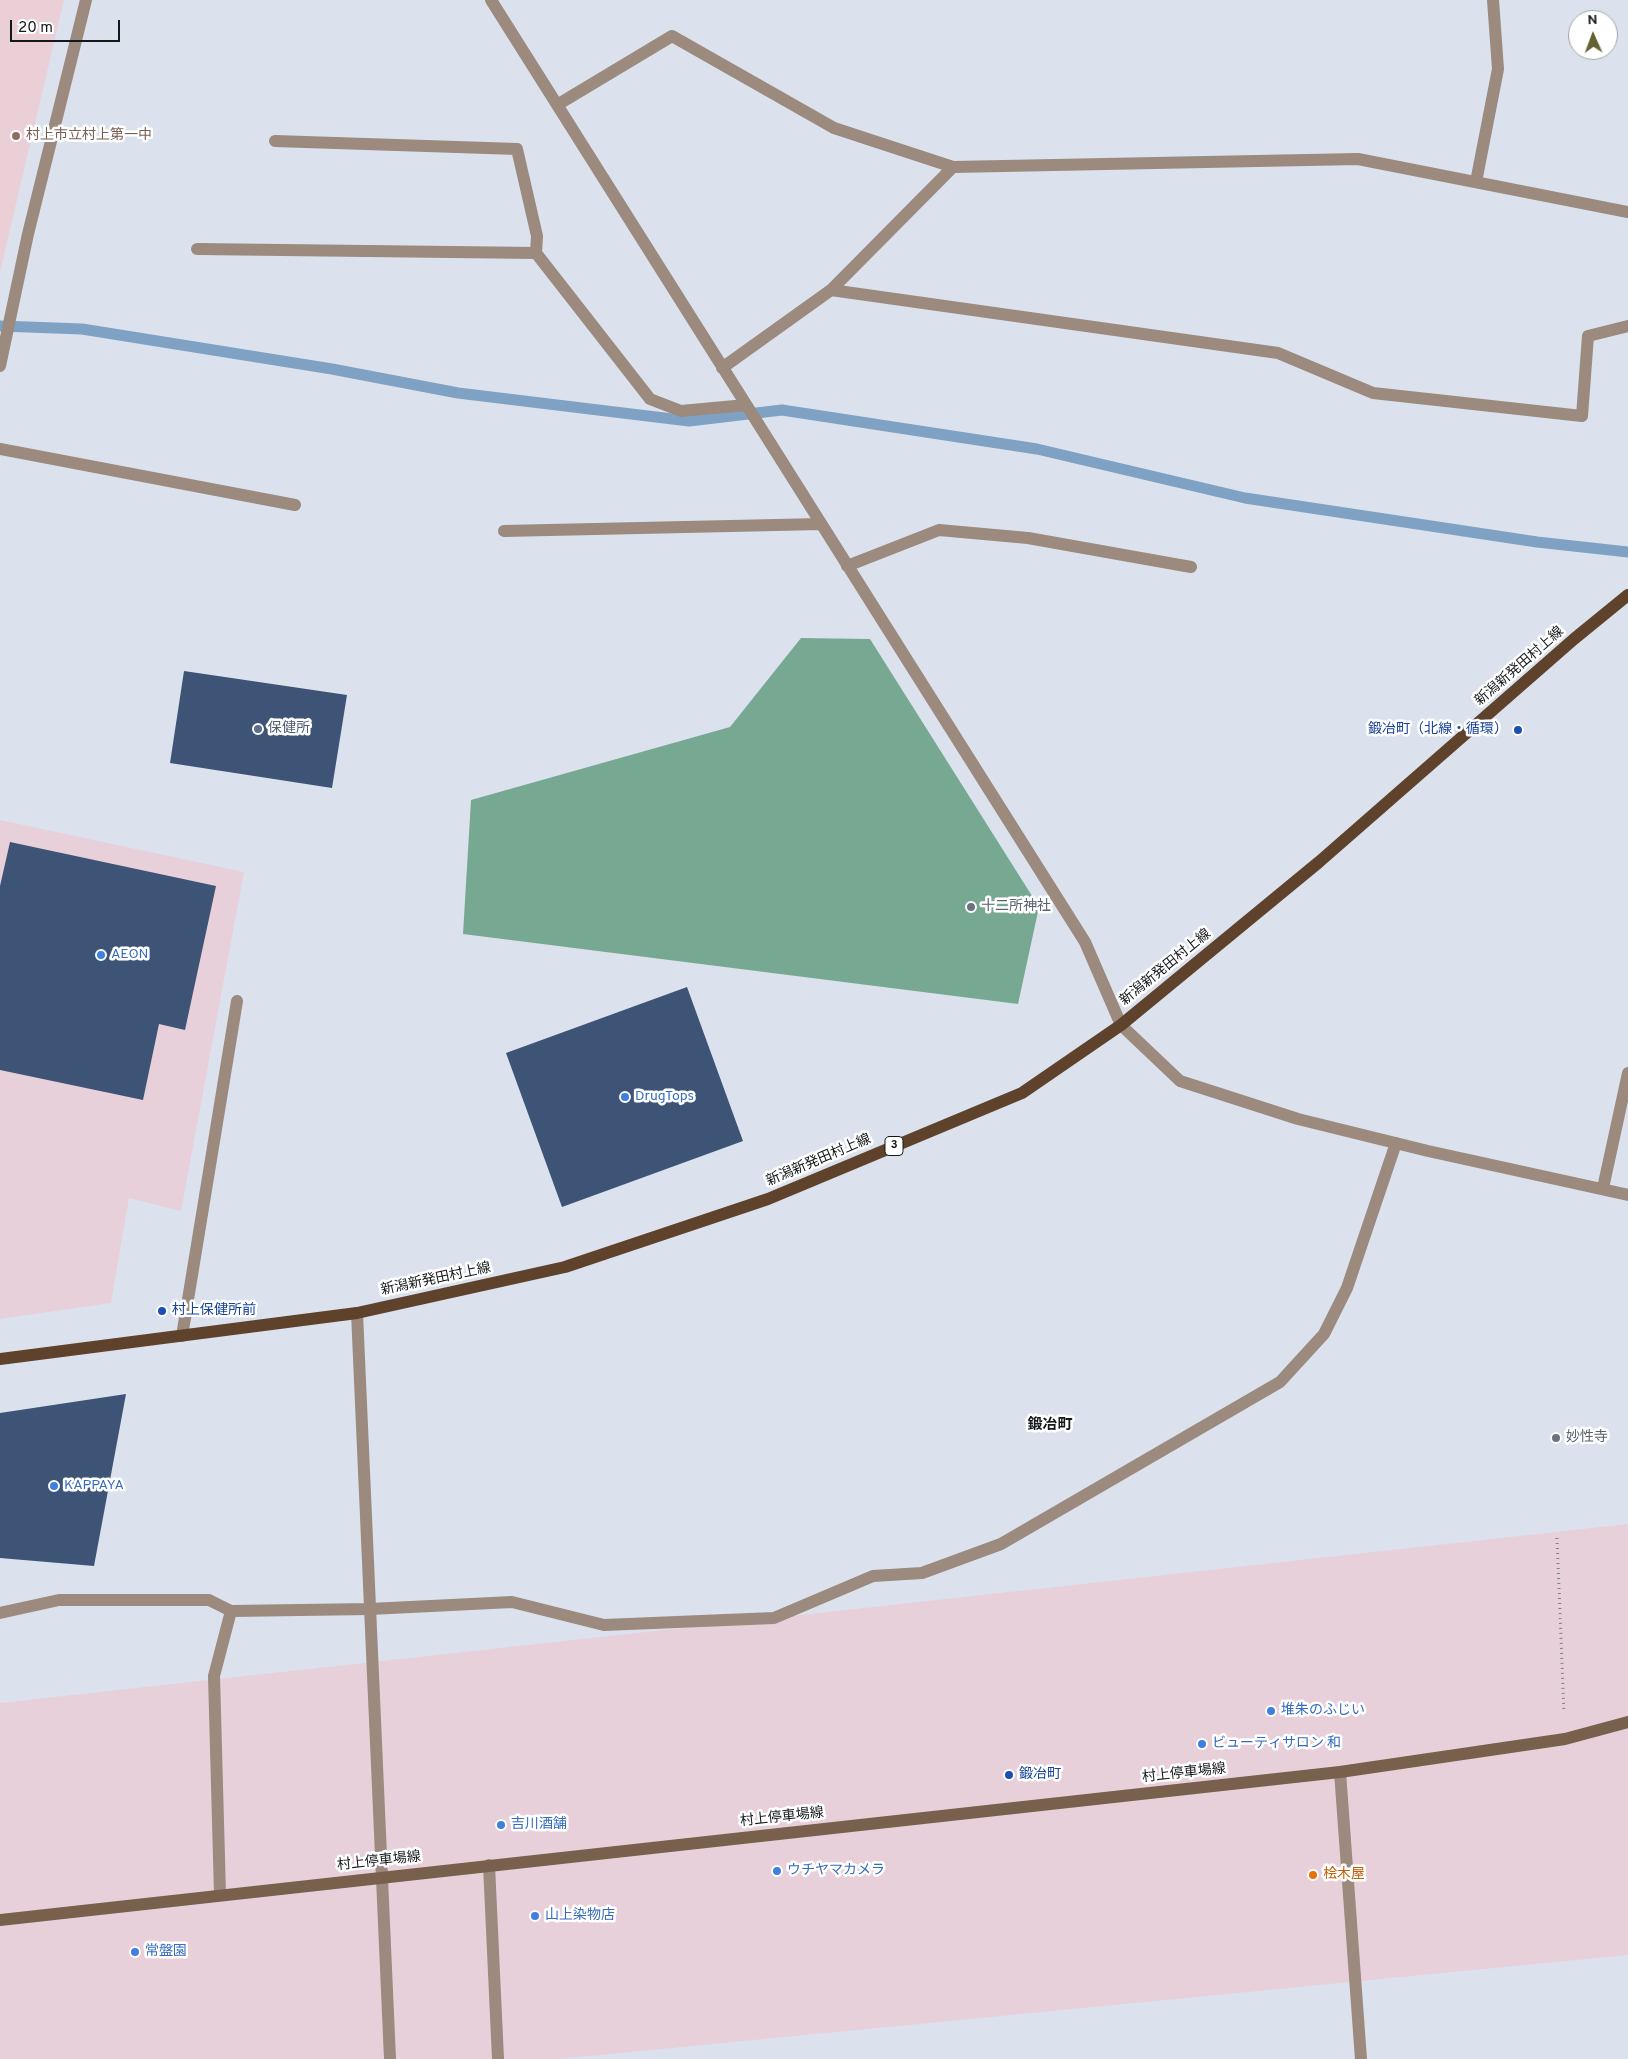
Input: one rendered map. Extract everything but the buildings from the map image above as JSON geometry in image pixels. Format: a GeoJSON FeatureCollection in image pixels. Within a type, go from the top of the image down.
{"type":"FeatureCollection","features":[{"type":"Feature","properties":{"kind":"main road","name":"新潟新発田村上線"},"geometry":{"type":"LineString","coordinates":[[0,1359],[357,1312],[565,1268],[768,1199],[1022,1094],[1121,1025],[1319,862],[1574,639],[1628,595]]}},
{"type":"Feature","properties":{"kind":"main road","name":"村上停車場線"},"geometry":{"type":"LineString","coordinates":[[0,1920],[382,1876],[489,1866],[1340,1772],[1565,1739],[1628,1722]]}},
{"type":"Feature","properties":{"kind":"street"},"geometry":{"type":"LineString","coordinates":[[0,366],[28,234],[86,0]]}},
{"type":"Feature","properties":{"kind":"street"},"geometry":{"type":"LineString","coordinates":[[490,0],[1085,942],[1121,1025],[1180,1081],[1298,1119],[1628,1195]]}},
{"type":"Feature","properties":{"kind":"street"},"geometry":{"type":"LineString","coordinates":[[1476,182],[1498,69],[1493,0]]}},
{"type":"Feature","properties":{"kind":"street"},"geometry":{"type":"LineString","coordinates":[[557,105],[672,36],[834,128],[953,167],[1358,159],[1628,212]]}},
{"type":"Feature","properties":{"kind":"street"},"geometry":{"type":"LineString","coordinates":[[275,141],[517,149],[537,236],[536,253],[650,399],[681,411],[746,405]]}},
{"type":"Feature","properties":{"kind":"street"},"geometry":{"type":"LineString","coordinates":[[722,368],[831,290],[953,167]]}},
{"type":"Feature","properties":{"kind":"street"},"geometry":{"type":"LineString","coordinates":[[197,249],[536,253]]}},
{"type":"Feature","properties":{"kind":"street"},"geometry":{"type":"LineString","coordinates":[[831,290],[1278,353],[1373,392],[1582,416],[1588,336],[1628,326]]}},
{"type":"Feature","properties":{"kind":"street"},"geometry":{"type":"LineString","coordinates":[[0,449],[295,505]]}},
{"type":"Feature","properties":{"kind":"street"},"geometry":{"type":"LineString","coordinates":[[504,531],[821,524]]}},
{"type":"Feature","properties":{"kind":"street"},"geometry":{"type":"LineString","coordinates":[[847,566],[939,530],[1028,538],[1191,567]]}},
{"type":"Feature","properties":{"kind":"street"},"geometry":{"type":"LineString","coordinates":[[182,1336],[237,1001]]}},
{"type":"Feature","properties":{"kind":"street"},"geometry":{"type":"LineString","coordinates":[[1603,1188],[1628,1073]]}},
{"type":"Feature","properties":{"kind":"street"},"geometry":{"type":"LineString","coordinates":[[0,1613],[59,1600],[209,1600],[231,1611],[512,1602],[604,1625],[774,1618],[873,1576],[922,1573],[1001,1544],[1280,1382],[1324,1334],[1347,1288],[1396,1143]]}},
{"type":"Feature","properties":{"kind":"street"},"geometry":{"type":"LineString","coordinates":[[357,1312],[390,2059]]}},
{"type":"Feature","properties":{"kind":"street"},"geometry":{"type":"LineString","coordinates":[[220,1894],[214,1676],[231,1611]]}},
{"type":"Feature","properties":{"kind":"street"},"geometry":{"type":"LineString","coordinates":[[1340,1772],[1361,2059]]}},
{"type":"Feature","properties":{"kind":"street"},"geometry":{"type":"LineString","coordinates":[[489,1866],[498,2059]]}},
{"type":"Feature","properties":{"kind":"path"},"geometry":{"type":"LineString","coordinates":[[1557,1538],[1565,1739]]}},
{"type":"Feature","properties":{"kind":"shaded area","name":"村上市立村上第一中"},"geometry":{"type":"Polygon","coordinates":[[[0,0],[64,0],[0,272],[0,0]]]}},
{"type":"Feature","properties":{"kind":"shaded area"},"geometry":{"type":"Polygon","coordinates":[[[0,820],[244,872],[181,1211],[129,1198],[111,1303],[0,1319],[0,820]]]}},
{"type":"Feature","properties":{"kind":"shaded area"},"geometry":{"type":"Polygon","coordinates":[[[1628,1524],[1628,1955],[559,2059],[0,2059],[0,1703],[1628,1524]]]}},
{"type":"Feature","properties":{"kind":"green space"},"geometry":{"type":"Polygon","coordinates":[[[801,638],[870,639],[1039,907],[1018,1004],[463,934],[471,800],[730,727],[801,638]]]}},
{"type":"Feature","properties":{"kind":"waterway"},"geometry":{"type":"LineString","coordinates":[[0,326],[82,329],[332,369],[458,393],[689,421],[782,410],[1037,449],[1245,498],[1537,542],[1628,552]]}},
{"type":"Feature","properties":{"kind":"place","name":"村上市立村上第一中"},"geometry":{"type":"Point","coordinates":[16,136]}},
{"type":"Feature","properties":{"kind":"place","name":"保健所"},"geometry":{"type":"Point","coordinates":[258,729]}},
{"type":"Feature","properties":{"kind":"place","name":"鍛冶町（北線・循環）"},"geometry":{"type":"Point","coordinates":[1518,730]}},
{"type":"Feature","properties":{"kind":"place","name":"十二所神社"},"geometry":{"type":"Point","coordinates":[971,907]}},
{"type":"Feature","properties":{"kind":"place","name":"AEON"},"geometry":{"type":"Point","coordinates":[101,955]}},
{"type":"Feature","properties":{"kind":"place","name":"DrugTops"},"geometry":{"type":"Point","coordinates":[625,1097]}},
{"type":"Feature","properties":{"kind":"place","name":"村上保健所前"},"geometry":{"type":"Point","coordinates":[162,1311]}},
{"type":"Feature","properties":{"kind":"place","name":"妙性寺"},"geometry":{"type":"Point","coordinates":[1556,1438]}},
{"type":"Feature","properties":{"kind":"place","name":"KAPPAYA"},"geometry":{"type":"Point","coordinates":[54,1486]}},
{"type":"Feature","properties":{"kind":"place","name":"堆朱のふじい"},"geometry":{"type":"Point","coordinates":[1271,1711]}},
{"type":"Feature","properties":{"kind":"place","name":"ビューティサロン 和"},"geometry":{"type":"Point","coordinates":[1202,1744]}},
{"type":"Feature","properties":{"kind":"place","name":"鍛冶町"},"geometry":{"type":"Point","coordinates":[1009,1775]}},
{"type":"Feature","properties":{"kind":"place","name":"吉川酒舗"},"geometry":{"type":"Point","coordinates":[501,1825]}},
{"type":"Feature","properties":{"kind":"place","name":"ウチヤマカメラ"},"geometry":{"type":"Point","coordinates":[777,1871]}},
{"type":"Feature","properties":{"kind":"place","name":"桧木屋"},"geometry":{"type":"Point","coordinates":[1313,1875]}},
{"type":"Feature","properties":{"kind":"place","name":"山上染物店"},"geometry":{"type":"Point","coordinates":[535,1916]}},
{"type":"Feature","properties":{"kind":"place","name":"常盤園"},"geometry":{"type":"Point","coordinates":[135,1952]}},
{"type":"Feature","properties":{"kind":"district","name":"鍛冶町"},"geometry":{"type":"Point","coordinates":[1050,1426]}}]}
